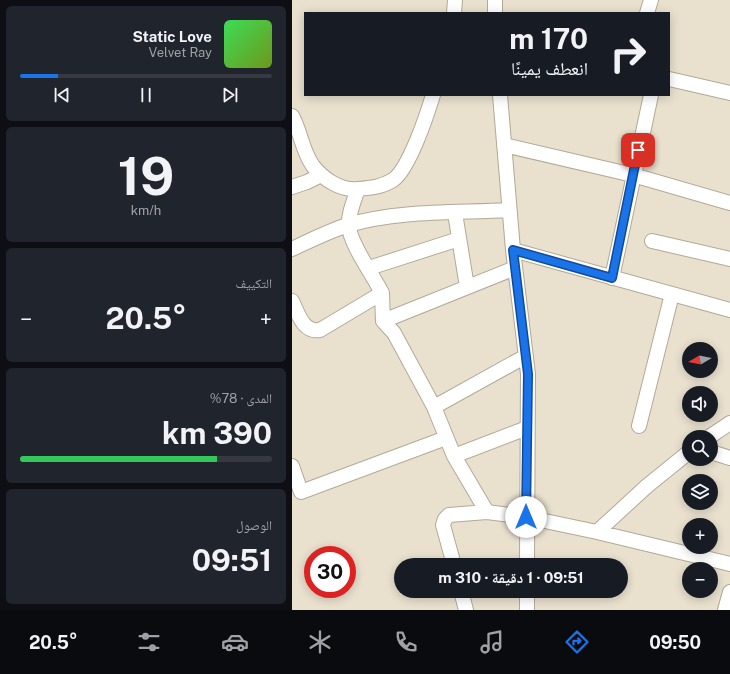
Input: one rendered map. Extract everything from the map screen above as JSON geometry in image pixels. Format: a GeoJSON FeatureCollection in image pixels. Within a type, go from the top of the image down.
{"type":"FeatureCollection","features":[{"type":"Feature","properties":{"kind":"street"},"geometry":{"type":"LineString","coordinates":[[454,12],[455,0]]}},
{"type":"Feature","properties":{"kind":"street"},"geometry":{"type":"LineString","coordinates":[[495,0],[495,12]]}},
{"type":"Feature","properties":{"kind":"street"},"geometry":{"type":"LineString","coordinates":[[647,12],[651,0]]}},
{"type":"Feature","properties":{"kind":"street"},"geometry":{"type":"LineString","coordinates":[[670,79],[730,93]]}},
{"type":"Feature","properties":{"kind":"street"},"geometry":{"type":"LineString","coordinates":[[292,116],[297,143],[321,175],[342,188],[358,189],[383,185],[394,179],[400,172],[409,159],[433,96]]}},
{"type":"Feature","properties":{"kind":"street"},"geometry":{"type":"LineString","coordinates":[[500,96],[513,250],[528,374],[527,558]]}},
{"type":"Feature","properties":{"kind":"street"},"geometry":{"type":"LineString","coordinates":[[612,278],[651,96]]}},
{"type":"Feature","properties":{"kind":"street"},"geometry":{"type":"LineString","coordinates":[[504,144],[633,175],[730,203]]}},
{"type":"Feature","properties":{"kind":"street"},"geometry":{"type":"LineString","coordinates":[[292,187],[321,175]]}},
{"type":"Feature","properties":{"kind":"street"},"geometry":{"type":"LineString","coordinates":[[358,189],[348,225],[355,245],[382,293],[383,321],[394,333],[434,407],[454,456],[487,512]]}},
{"type":"Feature","properties":{"kind":"street"},"geometry":{"type":"LineString","coordinates":[[292,248],[348,225],[399,216],[509,210]]}},
{"type":"Feature","properties":{"kind":"street"},"geometry":{"type":"LineString","coordinates":[[455,213],[467,287]]}},
{"type":"Feature","properties":{"kind":"street"},"geometry":{"type":"LineString","coordinates":[[369,268],[459,239]]}},
{"type":"Feature","properties":{"kind":"street"},"geometry":{"type":"LineString","coordinates":[[652,241],[730,259]]}},
{"type":"Feature","properties":{"kind":"street"},"geometry":{"type":"LineString","coordinates":[[513,250],[730,310]]}},
{"type":"Feature","properties":{"kind":"street"},"geometry":{"type":"LineString","coordinates":[[383,321],[515,268]]}},
{"type":"Feature","properties":{"kind":"street"},"geometry":{"type":"LineString","coordinates":[[292,301],[303,323],[310,330],[315,331],[320,330],[382,293]]}},
{"type":"Feature","properties":{"kind":"street"},"geometry":{"type":"LineString","coordinates":[[639,426],[672,294]]}},
{"type":"Feature","properties":{"kind":"street"},"geometry":{"type":"LineString","coordinates":[[434,407],[526,356]]}},
{"type":"Feature","properties":{"kind":"street"},"geometry":{"type":"LineString","coordinates":[[718,431],[730,423]]}},
{"type":"Feature","properties":{"kind":"street"},"geometry":{"type":"LineString","coordinates":[[454,456],[527,428]]}},
{"type":"Feature","properties":{"kind":"street"},"geometry":{"type":"LineString","coordinates":[[292,466],[301,492],[446,438]]}},
{"type":"Feature","properties":{"kind":"street"},"geometry":{"type":"LineString","coordinates":[[718,454],[730,458]]}},
{"type":"Feature","properties":{"kind":"street"},"geometry":{"type":"LineString","coordinates":[[597,532],[647,486],[682,458]]}},
{"type":"Feature","properties":{"kind":"street"},"geometry":{"type":"LineString","coordinates":[[452,558],[443,525],[445,519],[449,515],[487,512],[526,517],[597,532],[730,564]]}},
{"type":"Feature","properties":{"kind":"street"},"geometry":{"type":"LineString","coordinates":[[725,610],[730,592]]}},
{"type":"Feature","properties":{"kind":"street"},"geometry":{"type":"LineString","coordinates":[[463,598],[466,610]]}},
{"type":"Feature","properties":{"kind":"street"},"geometry":{"type":"LineString","coordinates":[[527,598],[527,610]]}},
{"type":"Feature","properties":{"kind":"route"},"geometry":{"type":"LineString","coordinates":[[526,517],[528,374],[513,250],[612,278],[638,150]]}}]}
